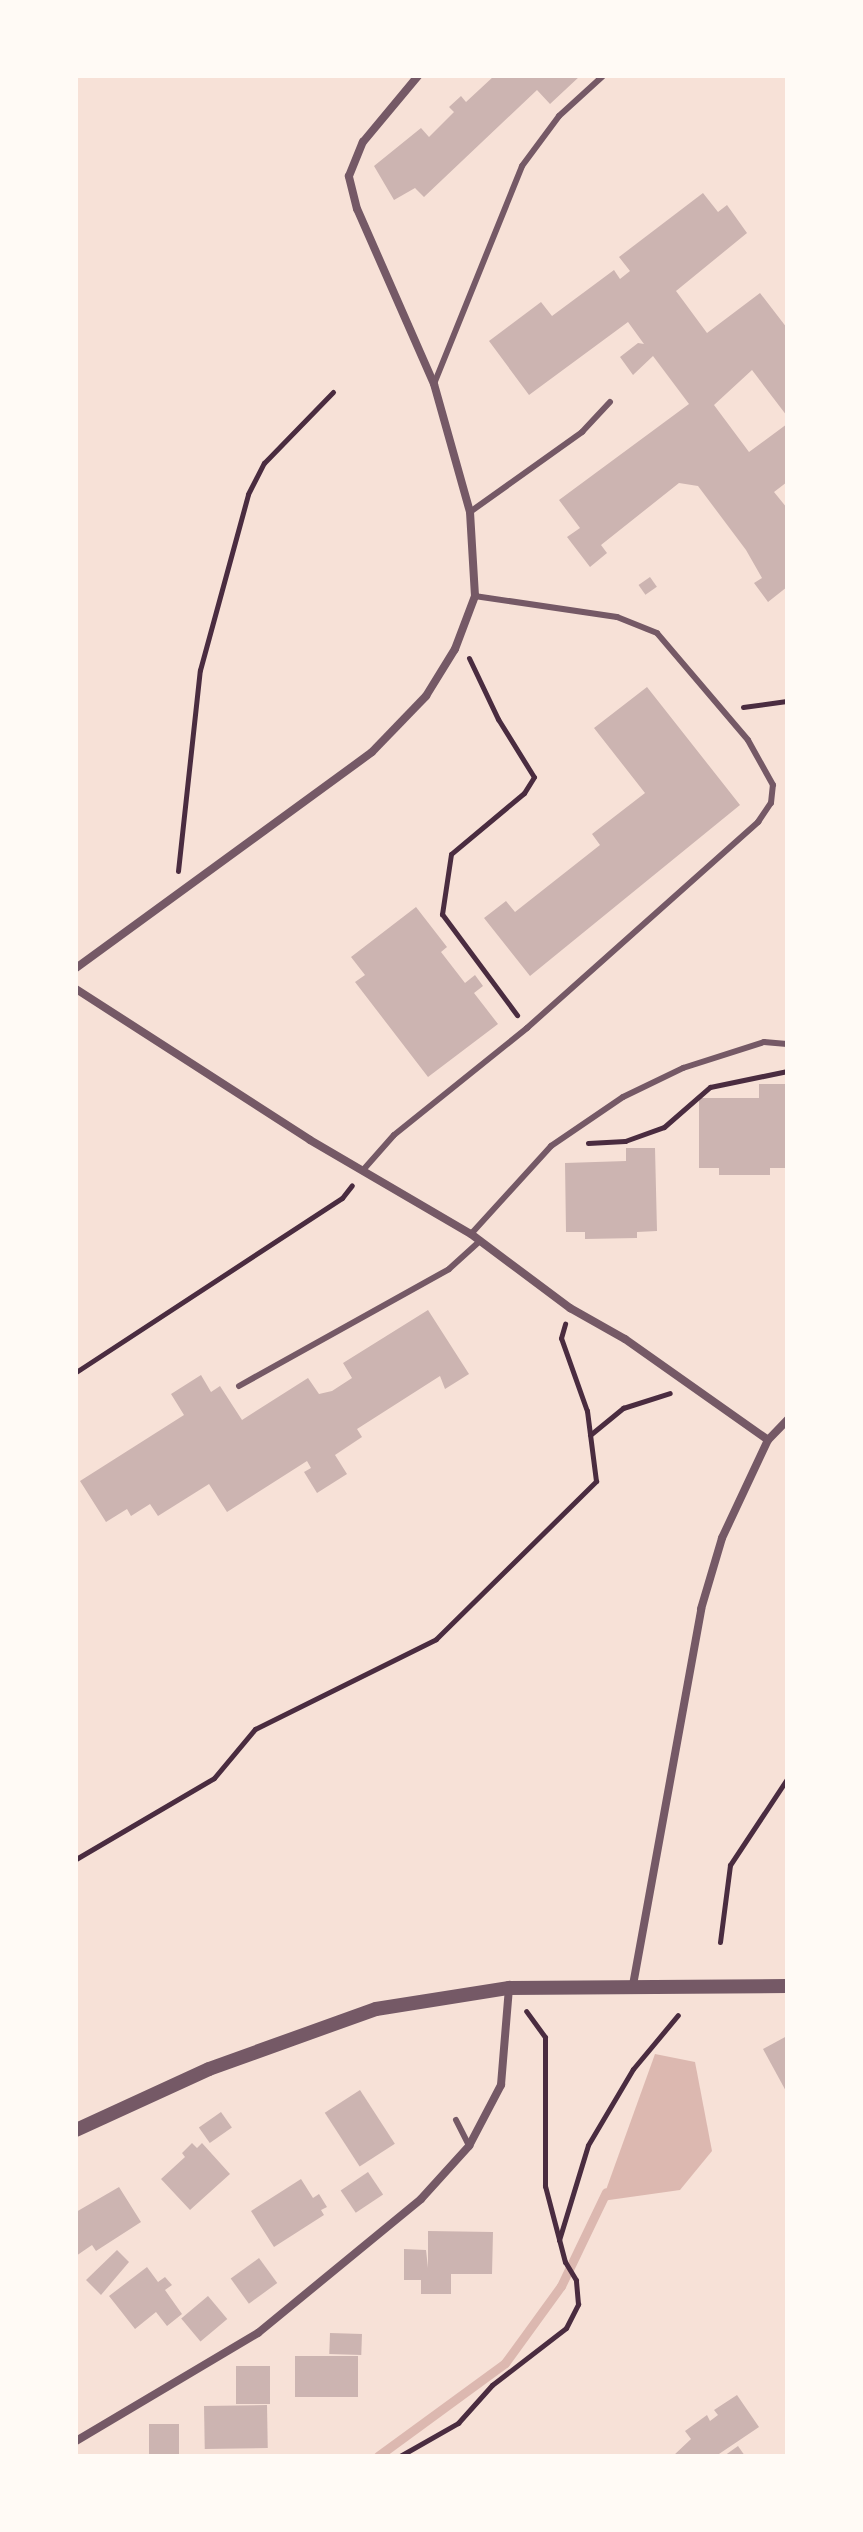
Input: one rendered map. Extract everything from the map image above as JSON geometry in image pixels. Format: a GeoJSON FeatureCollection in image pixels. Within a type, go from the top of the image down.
{"type":"FeatureCollection","features":[{"type":"Feature","properties":{"kind":"street"},"geometry":{"type":"LineString","coordinates":[[76,968],[372,752],[426,696],[455,649],[475,596],[470,512],[434,384],[357,209],[349,176],[363,142],[418,76]]}},
{"type":"Feature","properties":{"kind":"street"},"geometry":{"type":"LineString","coordinates":[[76,989],[310,1140],[471,1234],[570,1308],[625,1339],[768,1440]]}},
{"type":"Feature","properties":{"kind":"street"},"geometry":{"type":"LineString","coordinates":[[633,1985],[701,1609],[722,1538],[768,1440],[787,1420]]}},
{"type":"Feature","properties":{"kind":"street"},"geometry":{"type":"LineString","coordinates":[[76,2130],[302,2032],[376,2009],[509,1988],[787,1986]]}},
{"type":"Feature","properties":{"kind":"street"},"geometry":{"type":"LineString","coordinates":[[76,2441],[258,2333],[399,2218],[469,2146],[501,2085],[509,1988]]}},
{"type":"Feature","properties":{"kind":"lane"},"geometry":{"type":"LineString","coordinates":[[434,384],[522,166],[559,116],[603,76]]}},
{"type":"Feature","properties":{"kind":"lane"},"geometry":{"type":"LineString","coordinates":[[470,512],[582,432],[610,402]]}},
{"type":"Feature","properties":{"kind":"lane"},"geometry":{"type":"LineString","coordinates":[[364,1169],[394,1135],[527,1028],[758,822],[771,803],[773,785],[748,740],[657,633],[617,617],[475,596]]}},
{"type":"Feature","properties":{"kind":"lane"},"geometry":{"type":"LineString","coordinates":[[471,1234],[551,1146],[623,1097],[683,1068],[764,1042],[787,1044]]}},
{"type":"Feature","properties":{"kind":"lane"},"geometry":{"type":"LineString","coordinates":[[239,1386],[449,1269],[480,1241]]}},
{"type":"Feature","properties":{"kind":"lane"},"geometry":{"type":"LineString","coordinates":[[456,2120],[469,2146]]}},
{"type":"Feature","properties":{"kind":"path"},"geometry":{"type":"LineString","coordinates":[[175,896],[200,670],[248,494],[264,463],[333,392]]}},
{"type":"Feature","properties":{"kind":"path"},"geometry":{"type":"LineString","coordinates":[[455,649],[474,664],[498,719],[534,777],[524,793],[451,854],[442,914],[527,1028]]}},
{"type":"Feature","properties":{"kind":"path"},"geometry":{"type":"LineString","coordinates":[[722,709],[787,701]]}},
{"type":"Feature","properties":{"kind":"path"},"geometry":{"type":"LineString","coordinates":[[551,1146],[625,1141],[664,1127],[710,1087],[787,1071]]}},
{"type":"Feature","properties":{"kind":"path"},"geometry":{"type":"LineString","coordinates":[[76,1372],[342,1198],[364,1169]]}},
{"type":"Feature","properties":{"kind":"path"},"geometry":{"type":"LineString","coordinates":[[76,1859],[214,1778],[255,1729],[436,1639],[596,1481],[590,1435],[561,1338],[570,1308]]}},
{"type":"Feature","properties":{"kind":"path"},"geometry":{"type":"LineString","coordinates":[[590,1435],[623,1408],[669,1393],[710,1401]]}},
{"type":"Feature","properties":{"kind":"path"},"geometry":{"type":"LineString","coordinates":[[720,1942],[730,1865],[787,1779]]}},
{"type":"Feature","properties":{"kind":"path"},"geometry":{"type":"LineString","coordinates":[[400,2456],[458,2423],[492,2385],[566,2328],[578,2304],[576,2280],[565,2262],[558,2241],[545,2186],[545,2037],[509,1988]]}},
{"type":"Feature","properties":{"kind":"path"},"geometry":{"type":"LineString","coordinates":[[558,2241],[588,2145],[633,2069],[678,2015]]}},
{"type":"Feature","properties":{"kind":"shaded area"},"geometry":{"type":"Polygon","coordinates":[[[655,2054],[695,2062],[712,2151],[680,2190],[602,2201],[655,2054]]]}},
{"type":"Feature","properties":{"kind":"building"},"geometry":{"type":"Polygon","coordinates":[[[494,76],[580,76],[550,104],[537,90],[424,197],[415,188],[394,200],[374,166],[421,128],[429,137],[454,112],[449,107],[461,96],[466,102],[494,76]]]}},
{"type":"Feature","properties":{"kind":"building"},"geometry":{"type":"Polygon","coordinates":[[[703,193],[718,212],[727,205],[747,233],[676,291],[707,333],[760,293],[787,328],[787,416],[752,370],[714,405],[749,452],[787,424],[787,482],[774,492],[787,508],[787,587],[768,602],[754,583],[762,578],[746,550],[698,486],[679,483],[601,545],[607,553],[590,567],[567,537],[580,528],[559,500],[689,404],[653,356],[633,375],[620,357],[638,343],[644,344],[628,322],[529,395],[489,341],[541,302],[552,316],[614,270],[620,279],[630,271],[619,257],[703,193]]]}},
{"type":"Feature","properties":{"kind":"building"},"geometry":{"type":"Polygon","coordinates":[[[650,577],[657,587],[645,595],[639,585],[650,577]]]}},
{"type":"Feature","properties":{"kind":"building"},"geometry":{"type":"Polygon","coordinates":[[[647,687],[740,805],[530,976],[484,918],[506,901],[515,912],[600,845],[592,834],[645,793],[594,728],[647,687]]]}},
{"type":"Feature","properties":{"kind":"building"},"geometry":{"type":"Polygon","coordinates":[[[416,907],[447,947],[441,952],[465,983],[475,975],[483,986],[474,993],[498,1024],[428,1077],[355,982],[365,975],[351,957],[416,907]]]}},
{"type":"Feature","properties":{"kind":"building"},"geometry":{"type":"Polygon","coordinates":[[[759,1084],[787,1084],[787,1168],[770,1168],[770,1175],[719,1175],[719,1168],[699,1168],[699,1098],[759,1098],[759,1084]]]}},
{"type":"Feature","properties":{"kind":"building"},"geometry":{"type":"Polygon","coordinates":[[[626,1148],[655,1148],[657,1231],[637,1232],[637,1238],[585,1239],[585,1232],[566,1232],[565,1163],[626,1161],[626,1148]]]}},
{"type":"Feature","properties":{"kind":"building"},"geometry":{"type":"Polygon","coordinates":[[[428,1310],[469,1374],[445,1389],[440,1376],[357,1429],[362,1437],[335,1455],[347,1474],[317,1493],[304,1472],[311,1468],[307,1461],[227,1512],[209,1484],[158,1516],[150,1504],[131,1516],[127,1509],[106,1522],[80,1481],[184,1415],[171,1394],[201,1375],[211,1392],[220,1386],[242,1420],[308,1378],[319,1394],[332,1391],[352,1378],[343,1363],[428,1310]]]}},
{"type":"Feature","properties":{"kind":"building"},"geometry":{"type":"Polygon","coordinates":[[[787,2036],[787,2093],[763,2049],[787,2036]]]}},
{"type":"Feature","properties":{"kind":"building"},"geometry":{"type":"Polygon","coordinates":[[[360,2090],[395,2144],[360,2167],[325,2113],[360,2090]]]}},
{"type":"Feature","properties":{"kind":"building"},"geometry":{"type":"Polygon","coordinates":[[[221,2112],[232,2128],[210,2143],[199,2127],[221,2112]]]}},
{"type":"Feature","properties":{"kind":"building"},"geometry":{"type":"Polygon","coordinates":[[[192,2143],[197,2148],[202,2143],[230,2174],[190,2210],[161,2179],[185,2157],[182,2153],[192,2143]]]}},
{"type":"Feature","properties":{"kind":"building"},"geometry":{"type":"Polygon","coordinates":[[[368,2172],[383,2194],[356,2213],[341,2190],[368,2172]]]}},
{"type":"Feature","properties":{"kind":"building"},"geometry":{"type":"Polygon","coordinates":[[[301,2179],[313,2198],[319,2194],[327,2207],[321,2210],[324,2215],[274,2247],[251,2211],[301,2179]]]}},
{"type":"Feature","properties":{"kind":"building"},"geometry":{"type":"Polygon","coordinates":[[[119,2187],[141,2222],[96,2251],[92,2245],[76,2256],[76,2212],[119,2187]]]}},
{"type":"Feature","properties":{"kind":"building"},"geometry":{"type":"Polygon","coordinates":[[[428,2231],[493,2232],[492,2274],[451,2274],[451,2294],[421,2294],[421,2280],[404,2280],[404,2249],[426,2250],[428,2268],[428,2231]]]}},
{"type":"Feature","properties":{"kind":"building"},"geometry":{"type":"Polygon","coordinates":[[[117,2250],[129,2262],[101,2295],[86,2280],[117,2250]]]}},
{"type":"Feature","properties":{"kind":"building"},"geometry":{"type":"Polygon","coordinates":[[[259,2258],[277,2283],[249,2304],[231,2279],[259,2258]]]}},
{"type":"Feature","properties":{"kind":"building"},"geometry":{"type":"Polygon","coordinates":[[[147,2267],[158,2282],[165,2277],[172,2285],[165,2290],[182,2314],[167,2326],[156,2312],[135,2329],[109,2296],[147,2267]]]}},
{"type":"Feature","properties":{"kind":"building"},"geometry":{"type":"Polygon","coordinates":[[[208,2296],[227,2319],[200,2341],[181,2318],[208,2296]]]}},
{"type":"Feature","properties":{"kind":"building"},"geometry":{"type":"Polygon","coordinates":[[[330,2333],[362,2334],[361,2355],[329,2354],[330,2333]]]}},
{"type":"Feature","properties":{"kind":"building"},"geometry":{"type":"Polygon","coordinates":[[[295,2356],[358,2356],[358,2397],[295,2397],[295,2356]]]}},
{"type":"Feature","properties":{"kind":"building"},"geometry":{"type":"Polygon","coordinates":[[[236,2366],[270,2366],[270,2404],[236,2404],[236,2366]]]}},
{"type":"Feature","properties":{"kind":"building"},"geometry":{"type":"Polygon","coordinates":[[[737,2395],[759,2427],[716,2456],[673,2456],[691,2439],[685,2431],[707,2415],[710,2421],[718,2415],[714,2410],[737,2395]]]}},
{"type":"Feature","properties":{"kind":"building"},"geometry":{"type":"Polygon","coordinates":[[[267,2405],[268,2448],[205,2449],[204,2406],[267,2405]]]}},
{"type":"Feature","properties":{"kind":"building"},"geometry":{"type":"Polygon","coordinates":[[[149,2424],[179,2424],[179,2456],[149,2456],[149,2424]]]}},
{"type":"Feature","properties":{"kind":"building"},"geometry":{"type":"Polygon","coordinates":[[[738,2446],[745,2456],[724,2456],[738,2446]]]}},
{"type":"Feature","properties":{"kind":"waterway"},"geometry":{"type":"LineString","coordinates":[[378,2456],[505,2363],[561,2286],[606,2192]]}}]}
